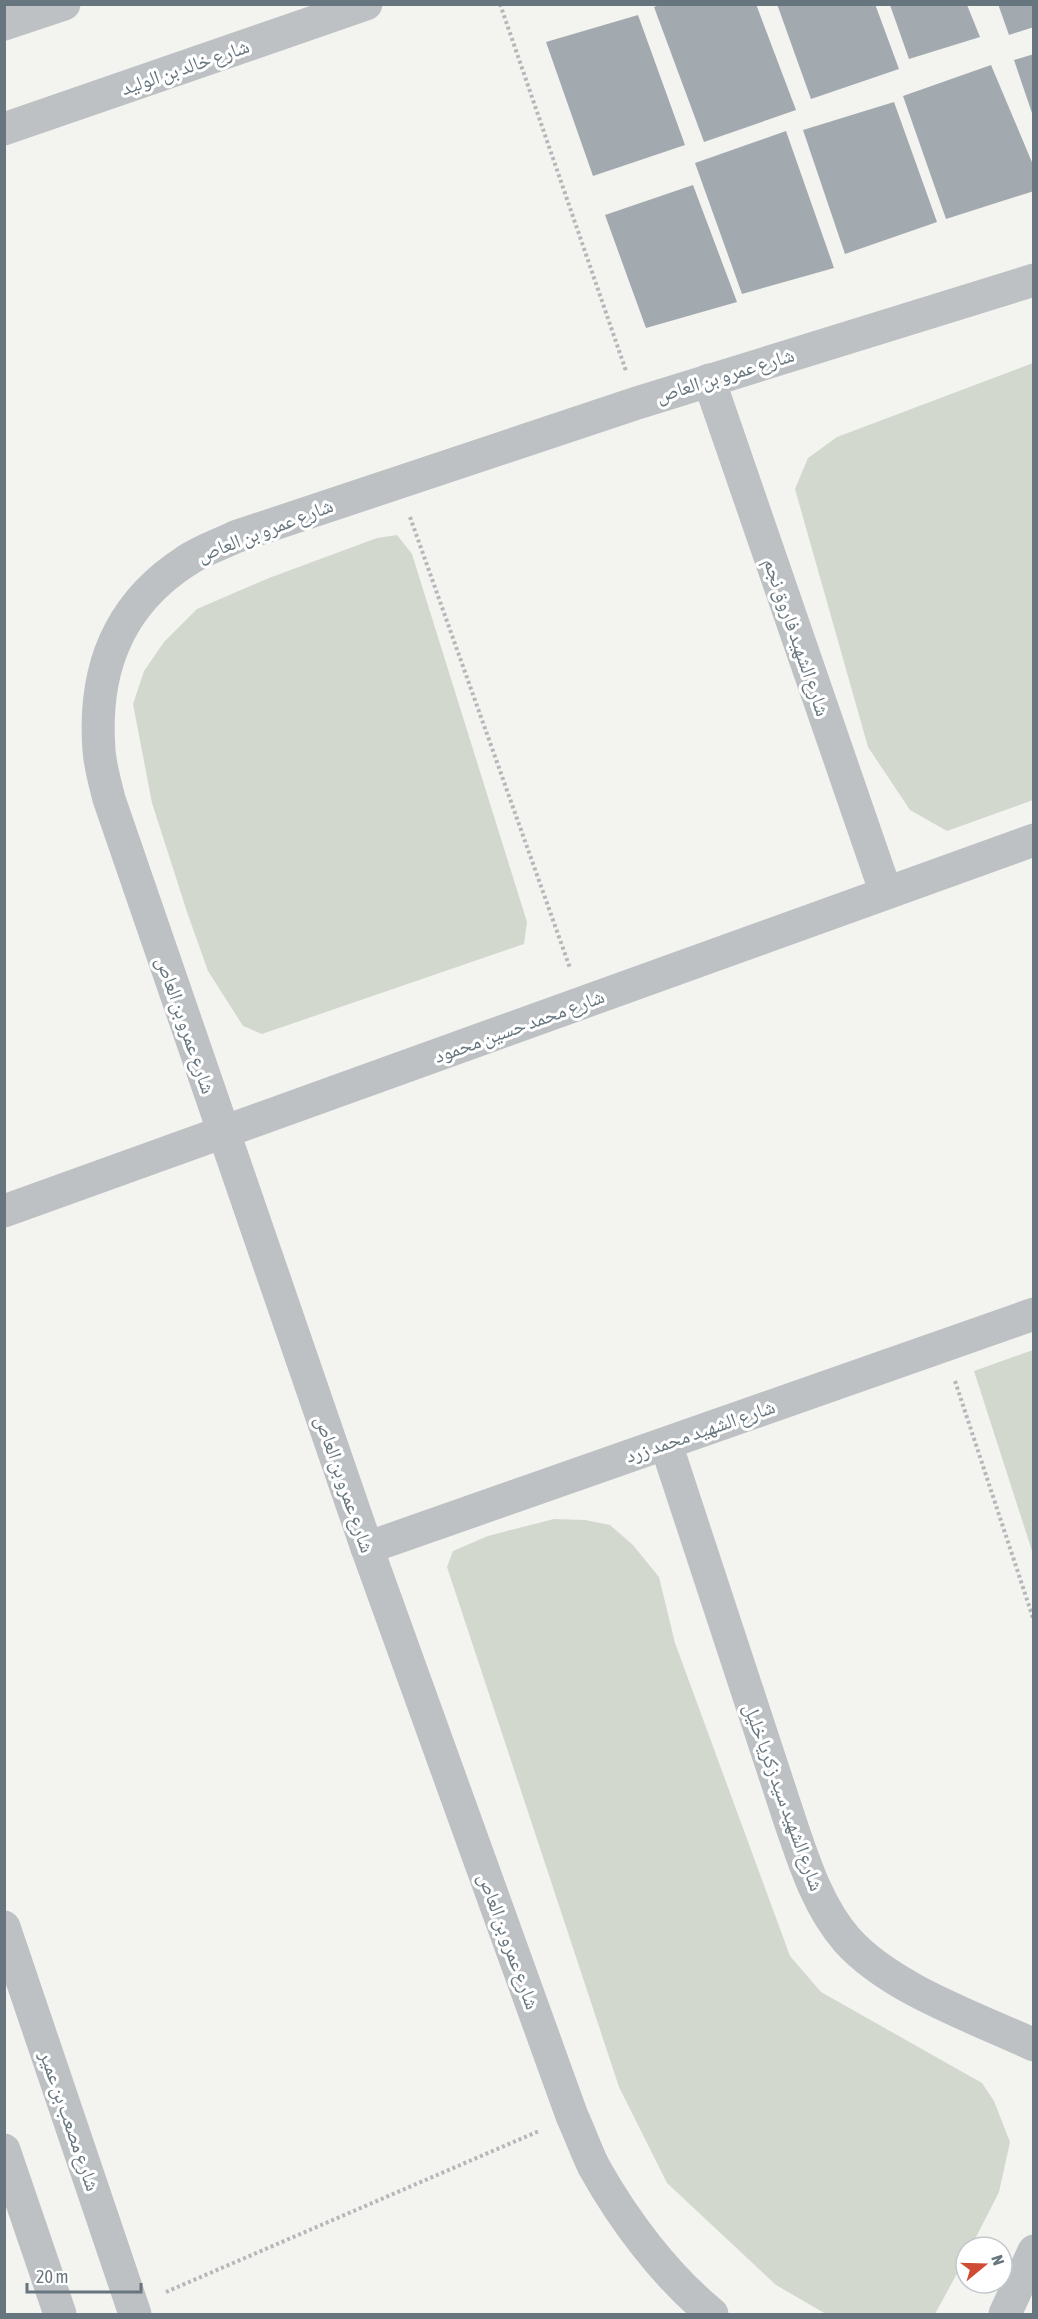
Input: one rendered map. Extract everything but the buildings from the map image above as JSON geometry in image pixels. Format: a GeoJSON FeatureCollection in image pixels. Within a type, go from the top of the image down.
{"type":"FeatureCollection","features":[{"type":"Feature","properties":{"kind":"street"},"geometry":{"type":"LineString","coordinates":[[4,24],[64,4]]}},
{"type":"Feature","properties":{"kind":"street","name":"شارع خالد بن الوليد"},"geometry":{"type":"LineString","coordinates":[[4,129],[366,4]]}},
{"type":"Feature","properties":{"kind":"street","name":"شارع عمرو بن العاص"},"geometry":{"type":"LineString","coordinates":[[712,2314],[658,2260],[622,2211],[594,2166],[572,2116],[367,1548],[109,799],[99,752],[98,711],[102,676],[114,639],[131,609],[155,584],[186,560],[235,537],[637,403],[1034,280]]}},
{"type":"Feature","properties":{"kind":"street","name":"شارع الشهيد فاروق نجم"},"geometry":{"type":"LineString","coordinates":[[709,380],[886,893]]}},
{"type":"Feature","properties":{"kind":"street","name":"شارع محمد حسين محمود"},"geometry":{"type":"LineString","coordinates":[[4,1211],[1034,840]]}},
{"type":"Feature","properties":{"kind":"street","name":"شارع الشهيد محمد زرد"},"geometry":{"type":"LineString","coordinates":[[367,1548],[1034,1314]]}},
{"type":"Feature","properties":{"kind":"street","name":"شارع الشهيد سيد زكريا خليل"},"geometry":{"type":"LineString","coordinates":[[666,1444],[790,1821],[808,1872],[825,1908],[846,1939],[875,1966],[917,1991],[1034,2045]]}},
{"type":"Feature","properties":{"kind":"street","name":"شارع مصعب بن عمير"},"geometry":{"type":"LineString","coordinates":[[4,1927],[134,2311]]}},
{"type":"Feature","properties":{"kind":"street"},"geometry":{"type":"LineString","coordinates":[[4,2150],[60,2314]]}},
{"type":"Feature","properties":{"kind":"street"},"geometry":{"type":"LineString","coordinates":[[1005,2314],[1034,2251]]}},
{"type":"Feature","properties":{"kind":"path"},"geometry":{"type":"LineString","coordinates":[[500,4],[637,403]]}},
{"type":"Feature","properties":{"kind":"path"},"geometry":{"type":"LineString","coordinates":[[398,482],[583,1003]]}},
{"type":"Feature","properties":{"kind":"path"},"geometry":{"type":"LineString","coordinates":[[944,1346],[1034,1621]]}},
{"type":"Feature","properties":{"kind":"path"},"geometry":{"type":"LineString","coordinates":[[134,2311],[572,2116]]}},
{"type":"Feature","properties":{"kind":"shaded area"},"geometry":{"type":"Polygon","coordinates":[[[1033,363],[1033,800],[947,831],[910,810],[868,747],[795,489],[808,458],[837,437],[1033,363]]]}},
{"type":"Feature","properties":{"kind":"shaded area"},"geometry":{"type":"Polygon","coordinates":[[[397,535],[412,554],[527,922],[524,944],[262,1034],[243,1026],[208,971],[152,803],[133,704],[144,671],[164,642],[197,609],[269,578],[377,538],[397,535]]]}},
{"type":"Feature","properties":{"kind":"shaded area"},"geometry":{"type":"Polygon","coordinates":[[[1034,1350],[1033,1554],[974,1371],[1034,1350]]]}},
{"type":"Feature","properties":{"kind":"shaded area"},"geometry":{"type":"Polygon","coordinates":[[[554,1519],[585,1520],[610,1525],[633,1545],[659,1577],[675,1643],[790,1956],[821,1992],[982,2083],[994,2101],[1010,2142],[999,2192],[977,2235],[954,2235],[954,2279],[935,2314],[826,2314],[776,2285],[667,2183],[619,2087],[447,1567],[453,1551],[488,1536],[554,1519]]]}}]}
